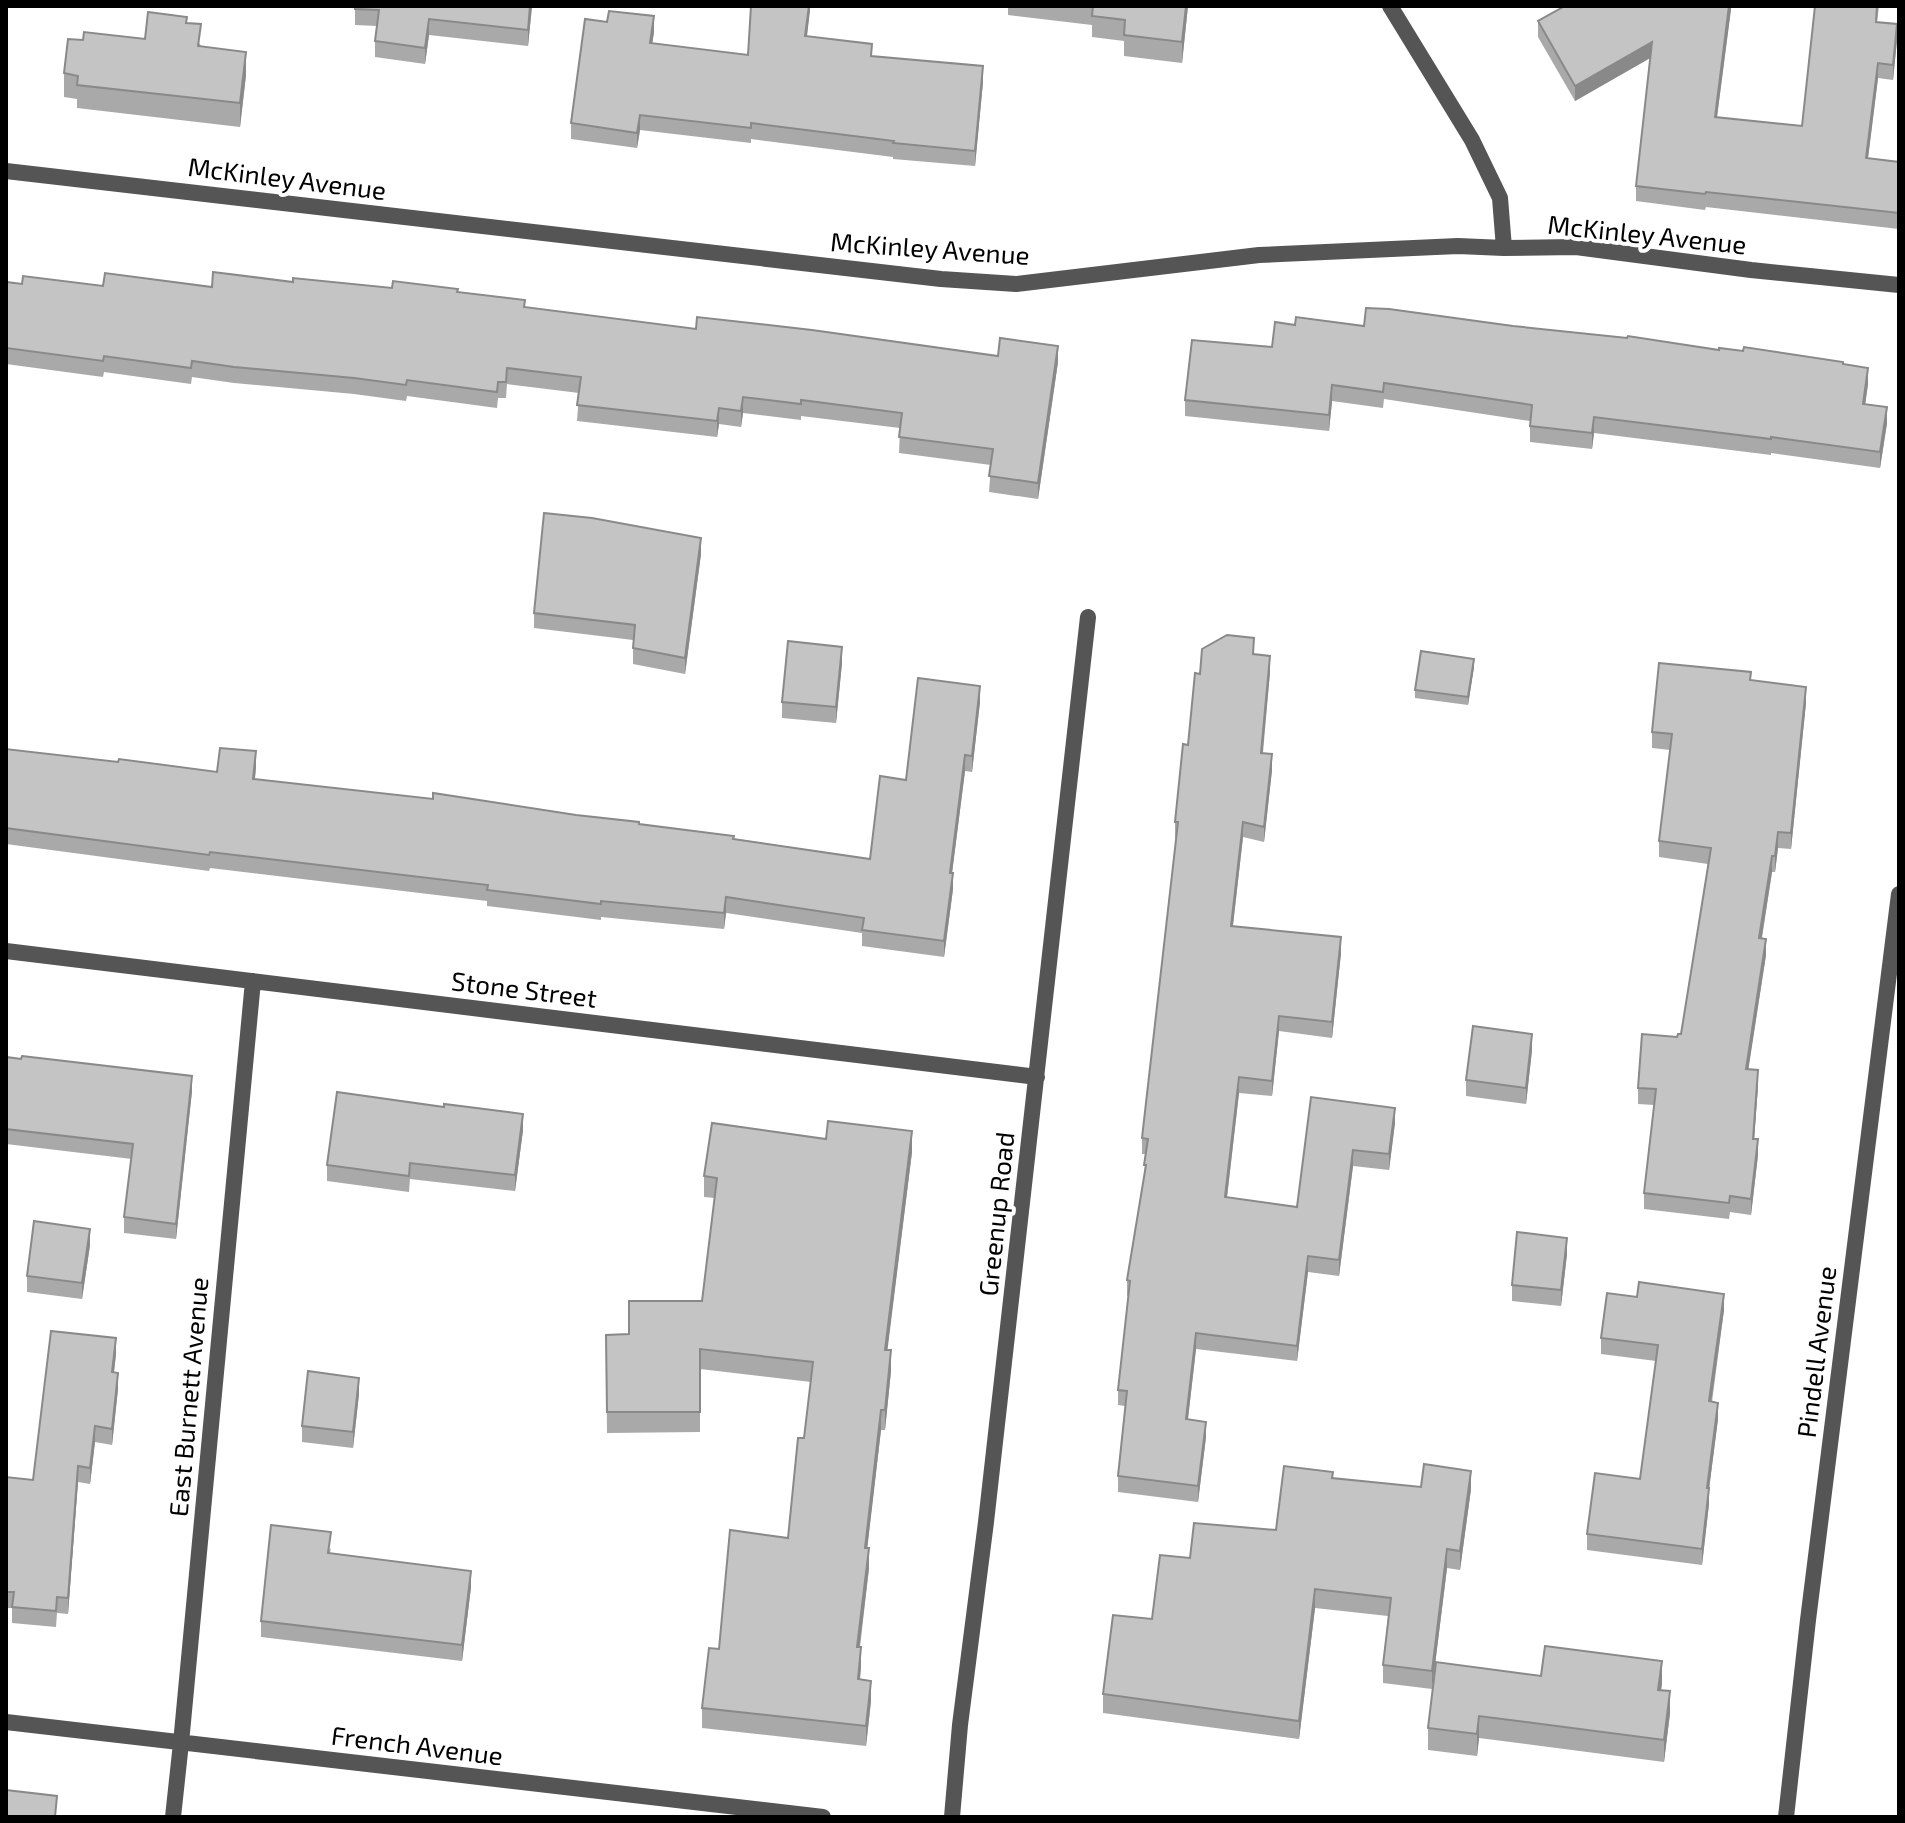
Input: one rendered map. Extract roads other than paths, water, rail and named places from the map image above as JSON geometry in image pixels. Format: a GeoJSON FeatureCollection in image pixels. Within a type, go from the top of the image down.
{"type":"FeatureCollection","features":[{"type":"Feature","properties":{"kind":"street"},"geometry":{"type":"LineString","coordinates":[[1390,6],[1472,140],[1500,198],[1504,248]]}},
{"type":"Feature","properties":{"kind":"street","name":"McKinley Avenue"},"geometry":{"type":"LineString","coordinates":[[6,171],[941,279],[1016,284],[1259,255],[1458,246],[1576,247],[1899,285]]}},
{"type":"Feature","properties":{"kind":"street","name":"Greenup Road"},"geometry":{"type":"LineString","coordinates":[[952,1817],[960,1725],[986,1522],[1088,617]]}},
{"type":"Feature","properties":{"kind":"street","name":"Pindell Avenue"},"geometry":{"type":"LineString","coordinates":[[1786,1817],[1899,894]]}},
{"type":"Feature","properties":{"kind":"street","name":"Stone Street"},"geometry":{"type":"LineString","coordinates":[[6,951],[1037,1077]]}},
{"type":"Feature","properties":{"kind":"street","name":"East Burnett Avenue"},"geometry":{"type":"LineString","coordinates":[[173,1817],[253,981]]}},
{"type":"Feature","properties":{"kind":"street","name":"French Avenue"},"geometry":{"type":"LineString","coordinates":[[6,1722],[823,1817]]}}]}
